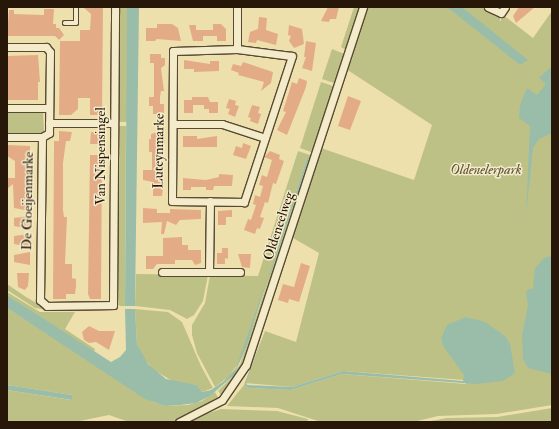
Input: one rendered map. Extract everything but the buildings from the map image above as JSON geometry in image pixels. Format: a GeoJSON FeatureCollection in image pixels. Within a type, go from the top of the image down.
{"type":"FeatureCollection","features":[{"type":"Feature","properties":{"kind":"street","name":"Van Nispensingel"},"geometry":{"type":"LineString","coordinates":[[113,306],[115,7]]}},
{"type":"Feature","properties":{"kind":"street"},"geometry":{"type":"LineString","coordinates":[[237,7],[237,49]]}},
{"type":"Feature","properties":{"kind":"street","name":"Oldeneelweg"},"geometry":{"type":"LineString","coordinates":[[179,422],[222,400],[234,386],[246,365],[363,7]]}},
{"type":"Feature","properties":{"kind":"street"},"geometry":{"type":"LineString","coordinates":[[488,7],[503,10]]}},
{"type":"Feature","properties":{"kind":"street","name":"De Goeijenmarke"},"geometry":{"type":"LineString","coordinates":[[7,47],[46,47],[50,52],[49,133],[42,137],[40,300],[47,306],[113,306]]}},
{"type":"Feature","properties":{"kind":"street","name":"Luteynmarke"},"geometry":{"type":"LineString","coordinates":[[237,49],[292,56],[244,202],[172,201],[173,124],[173,51],[237,49]]}},
{"type":"Feature","properties":{"kind":"street"},"geometry":{"type":"LineString","coordinates":[[7,108],[49,108]]}},
{"type":"Feature","properties":{"kind":"street"},"geometry":{"type":"LineString","coordinates":[[49,123],[114,123]]}},
{"type":"Feature","properties":{"kind":"street"},"geometry":{"type":"LineString","coordinates":[[173,124],[222,124],[265,138]]}},
{"type":"Feature","properties":{"kind":"street"},"geometry":{"type":"LineString","coordinates":[[7,137],[42,137]]}},
{"type":"Feature","properties":{"kind":"street"},"geometry":{"type":"LineString","coordinates":[[209,272],[210,201]]}},
{"type":"Feature","properties":{"kind":"street"},"geometry":{"type":"LineString","coordinates":[[162,272],[240,272]]}},
{"type":"Feature","properties":{"kind":"lane"},"geometry":{"type":"LineString","coordinates":[[65,23],[76,23],[76,7]]}},
{"type":"Feature","properties":{"kind":"green space"},"geometry":{"type":"Polygon","coordinates":[[[118,7],[127,7],[127,122],[120,122],[117,117],[118,7]]]}},
{"type":"Feature","properties":{"kind":"green space"},"geometry":{"type":"Polygon","coordinates":[[[354,7],[361,7],[346,50],[341,47],[354,7]]]}},
{"type":"Feature","properties":{"kind":"green space","name":"Oldenelerpark"},"geometry":{"type":"Polygon","coordinates":[[[365,7],[482,7],[500,18],[500,22],[503,15],[533,38],[552,11],[552,405],[497,414],[438,416],[413,422],[321,422],[278,408],[227,406],[244,385],[249,388],[291,390],[342,374],[466,384],[464,380],[343,371],[292,387],[245,383],[265,331],[296,342],[319,253],[293,238],[321,148],[414,180],[432,125],[346,69],[352,59],[365,7]]]}},
{"type":"Feature","properties":{"kind":"green space"},"geometry":{"type":"Polygon","coordinates":[[[332,49],[347,55],[337,84],[322,79],[332,49]]]}},
{"type":"Feature","properties":{"kind":"green space"},"geometry":{"type":"Polygon","coordinates":[[[321,82],[336,87],[314,153],[300,148],[321,82]]]}},
{"type":"Feature","properties":{"kind":"green space"},"geometry":{"type":"Polygon","coordinates":[[[7,111],[43,112],[44,131],[42,134],[7,134],[7,111]]]}},
{"type":"Feature","properties":{"kind":"green space"},"geometry":{"type":"Polygon","coordinates":[[[120,126],[126,126],[125,306],[120,306],[115,303],[117,130],[120,126]]]}},
{"type":"Feature","properties":{"kind":"green space"},"geometry":{"type":"Polygon","coordinates":[[[298,151],[313,156],[244,364],[222,396],[218,391],[231,378],[240,364],[269,278],[238,364],[228,377],[215,387],[197,353],[192,335],[192,325],[205,303],[210,275],[258,276],[298,151]],[[307,158],[269,275],[309,158],[307,158]]]}},
{"type":"Feature","properties":{"kind":"green space"},"geometry":{"type":"Polygon","coordinates":[[[136,274],[208,275],[203,301],[194,315],[187,319],[170,310],[135,306],[136,274]]]}},
{"type":"Feature","properties":{"kind":"green space"},"geometry":{"type":"Polygon","coordinates":[[[7,284],[49,310],[35,308],[7,290],[7,284]]]}},
{"type":"Feature","properties":{"kind":"green space"},"geometry":{"type":"Polygon","coordinates":[[[7,292],[40,312],[75,312],[65,329],[95,349],[94,352],[7,295],[7,292]]]}},
{"type":"Feature","properties":{"kind":"green space"},"geometry":{"type":"Polygon","coordinates":[[[7,308],[151,401],[165,406],[188,405],[202,401],[215,392],[219,399],[173,422],[129,422],[109,415],[75,422],[7,422],[7,390],[71,400],[72,395],[7,385],[7,308]]]}},
{"type":"Feature","properties":{"kind":"green space"},"geometry":{"type":"Polygon","coordinates":[[[135,309],[168,312],[182,322],[201,366],[213,388],[202,392],[197,385],[174,382],[154,370],[143,358],[137,344],[135,309]]]}},
{"type":"Feature","properties":{"kind":"green space"},"geometry":{"type":"Polygon","coordinates":[[[552,408],[552,422],[425,422],[447,418],[497,417],[552,408]]]}},
{"type":"Feature","properties":{"kind":"green space"},"geometry":{"type":"Polygon","coordinates":[[[221,409],[277,411],[308,419],[307,422],[181,422],[221,409]]]}},
{"type":"Feature","properties":{"kind":"shaded area"},"geometry":{"type":"Polygon","coordinates":[[[127,7],[139,7],[135,306],[125,306],[127,7]]]}},
{"type":"Feature","properties":{"kind":"shaded area"},"geometry":{"type":"Polygon","coordinates":[[[447,7],[462,7],[528,60],[520,65],[447,7]]]}},
{"type":"Feature","properties":{"kind":"shaded area"},"geometry":{"type":"Polygon","coordinates":[[[552,66],[552,133],[539,139],[533,148],[526,215],[530,126],[519,118],[520,105],[527,88],[537,95],[546,84],[539,78],[552,66]]]}},
{"type":"Feature","properties":{"kind":"shaded area"},"geometry":{"type":"Polygon","coordinates":[[[307,158],[309,158],[269,275],[307,158]]]}},
{"type":"Feature","properties":{"kind":"shaded area"},"geometry":{"type":"Polygon","coordinates":[[[552,256],[552,374],[528,368],[523,359],[522,335],[528,305],[526,293],[528,289],[533,289],[535,268],[544,258],[552,256]]]}},
{"type":"Feature","properties":{"kind":"shaded area"},"geometry":{"type":"Polygon","coordinates":[[[268,277],[247,345],[234,375],[210,396],[196,403],[180,405],[165,406],[145,399],[7,308],[7,295],[111,362],[120,357],[126,350],[125,309],[135,309],[137,344],[148,364],[166,379],[197,385],[202,392],[211,390],[224,381],[236,368],[268,277]]]}},
{"type":"Feature","properties":{"kind":"shaded area"},"geometry":{"type":"Polygon","coordinates":[[[466,317],[485,322],[505,336],[510,344],[515,373],[503,381],[476,384],[342,374],[291,390],[249,388],[244,385],[263,335],[246,382],[247,385],[292,387],[343,371],[463,381],[464,375],[443,346],[441,338],[447,325],[466,317]]]}},
{"type":"Feature","properties":{"kind":"shaded area"},"geometry":{"type":"Polygon","coordinates":[[[7,385],[72,395],[72,400],[7,390],[7,385]]]}}]}
